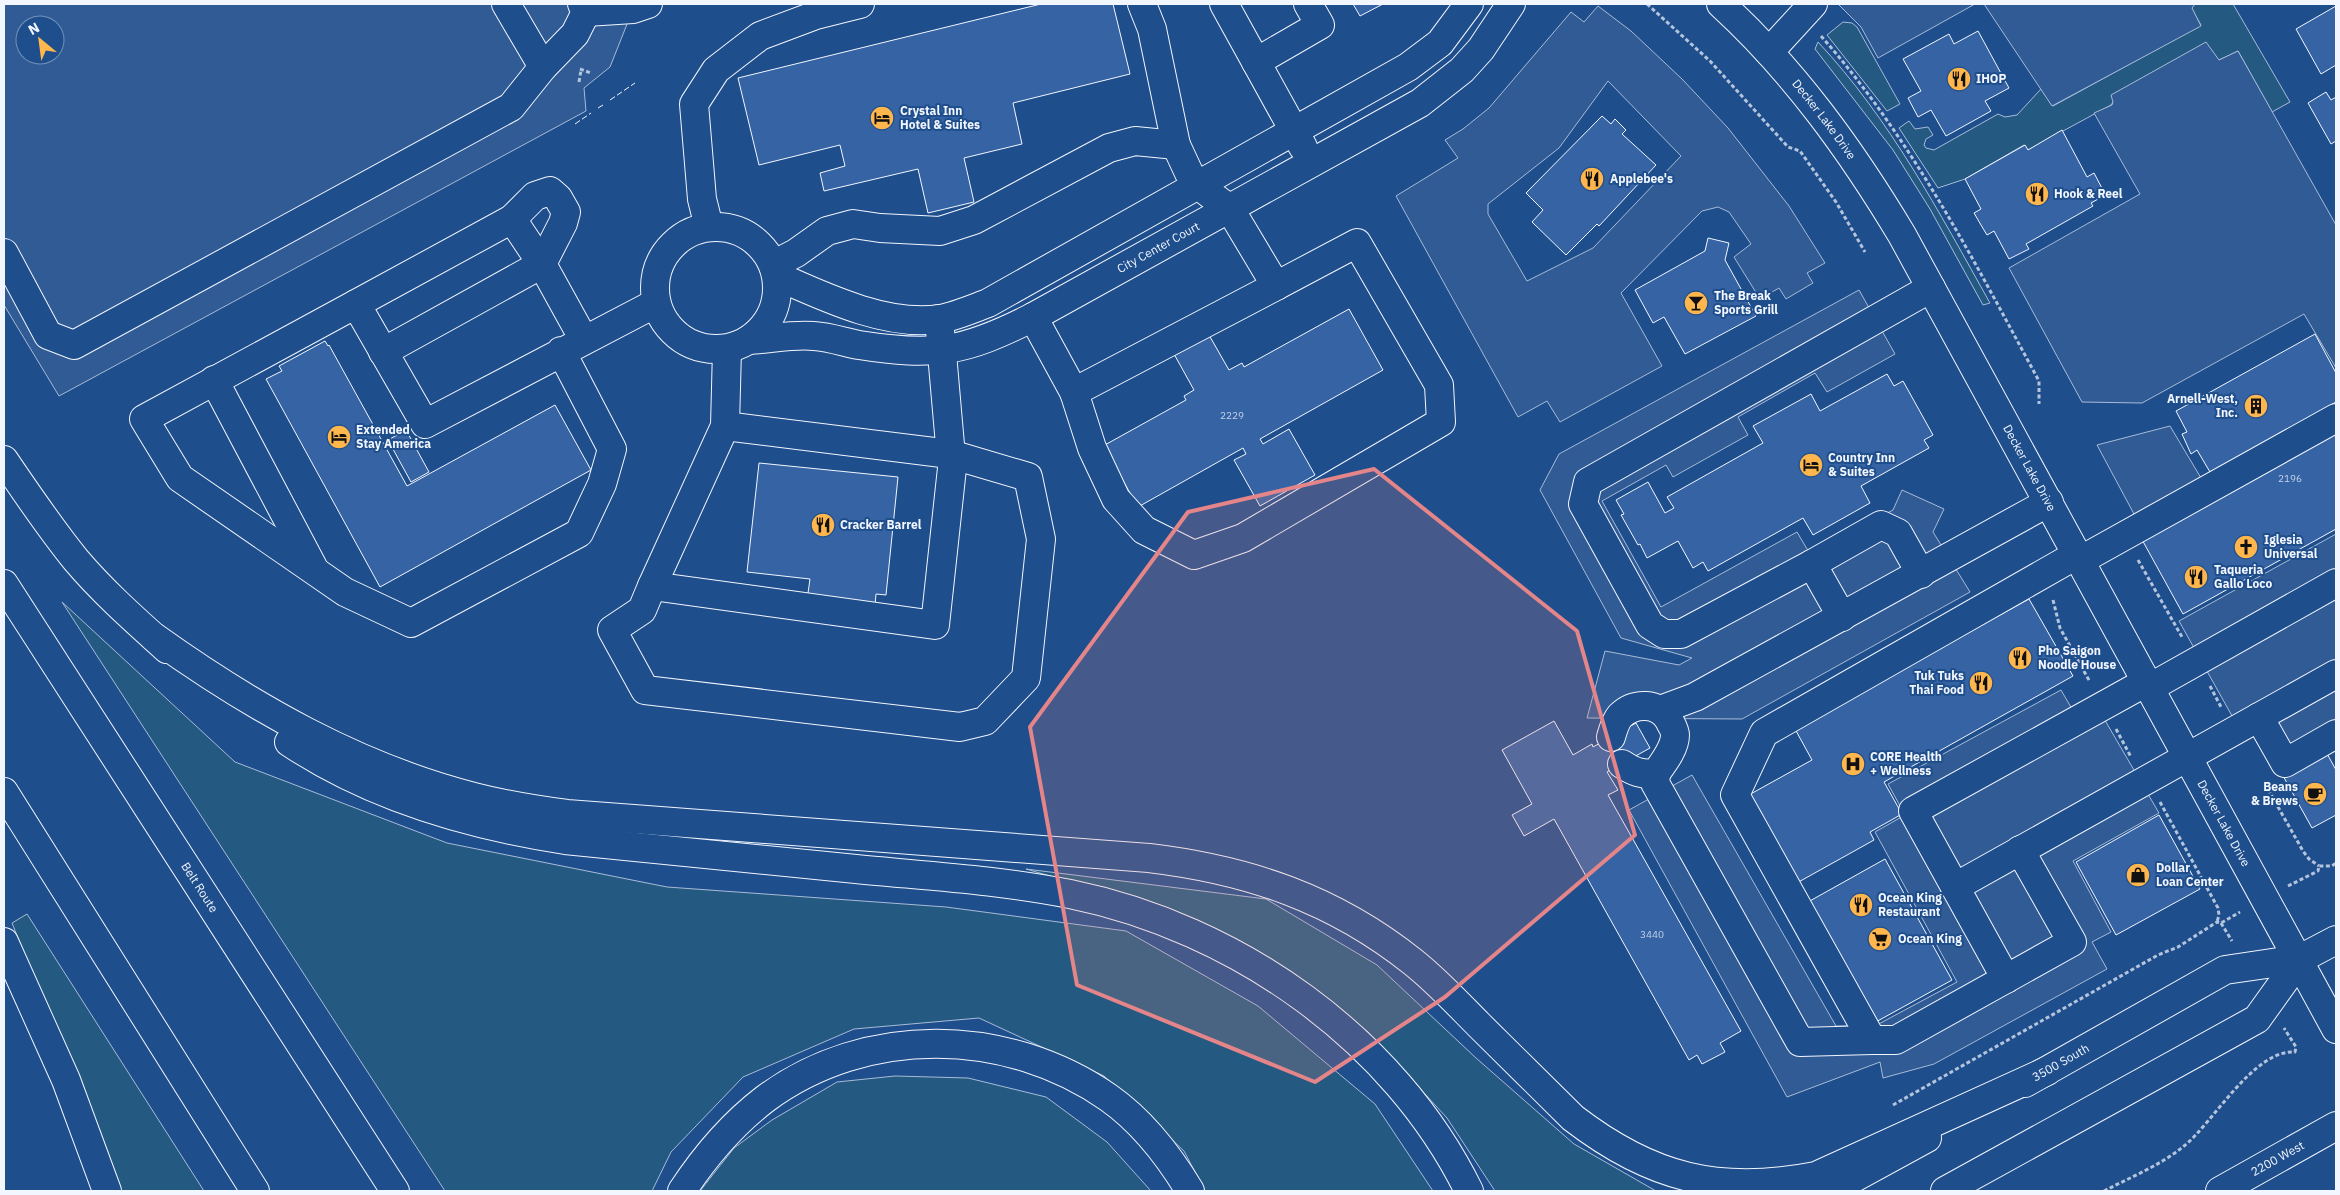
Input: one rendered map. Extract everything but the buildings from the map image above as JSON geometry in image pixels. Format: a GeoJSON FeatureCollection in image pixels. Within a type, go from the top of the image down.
{"type":"FeatureCollection","features":[{"type":"Feature","properties":{"kind":"main road"},"geometry":{"type":"LineString","coordinates":[[506,4],[544,66]]}},
{"type":"Feature","properties":{"kind":"main road"},"geometry":{"type":"LineString","coordinates":[[4,253],[48,335],[74,345],[511,107],[544,66],[576,34],[586,6],[633,9],[648,4]]}},
{"type":"Feature","properties":{"kind":"main road"},"geometry":{"type":"LineString","coordinates":[[709,227],[702,199],[694,104],[716,70],[760,36],[816,15],[855,4]]}},
{"type":"Feature","properties":{"kind":"main road"},"geometry":{"type":"LineString","coordinates":[[1142,4],[1152,29],[1176,145],[1189,173],[1199,186],[1230,209],[1276,286]]}},
{"type":"Feature","properties":{"kind":"main road"},"geometry":{"type":"LineString","coordinates":[[1224,4],[1312,163]]}},
{"type":"Feature","properties":{"kind":"main road"},"geometry":{"type":"LineString","coordinates":[[1256,62],[1320,25],[1308,4]]}},
{"type":"Feature","properties":{"kind":"main road"},"geometry":{"type":"LineString","coordinates":[[775,271],[829,300],[889,316],[913,319],[939,319],[965,312],[1010,292],[1382,83],[1425,56],[1440,43],[1469,4]]}},
{"type":"Feature","properties":{"kind":"main road","name":"City Center Court"},"geometry":{"type":"LineString","coordinates":[[775,271],[760,244],[745,234],[728,228],[709,227],[693,232],[678,240],[666,253],[658,269],[655,286],[656,303],[663,320],[675,334],[690,344],[708,350],[813,336],[903,351],[941,351],[986,340],[1033,317],[1400,114],[1440,88],[1462,70],[1481,49],[1511,4]]}},
{"type":"Feature","properties":{"kind":"main road","name":"Decker Lake Drive"},"geometry":{"type":"LineString","coordinates":[[1722,4],[1769,52],[1839,136],[1902,235],[2300,959]]}},
{"type":"Feature","properties":{"kind":"main road"},"geometry":{"type":"LineString","coordinates":[[1769,52],[1813,4]]}},
{"type":"Feature","properties":{"kind":"main road"},"geometry":{"type":"LineString","coordinates":[[1382,83],[1400,114]]}},
{"type":"Feature","properties":{"kind":"main road"},"geometry":{"type":"LineString","coordinates":[[775,271],[827,231],[853,224],[880,228],[940,231],[974,220],[1109,148],[1135,141],[1176,145]]}},
{"type":"Feature","properties":{"kind":"main road"},"geometry":{"type":"LineString","coordinates":[[383,352],[542,264],[564,223],[566,212],[558,198],[550,191],[536,196],[512,219],[144,419],[180,478],[345,592],[411,623],[579,533],[602,484],[612,449],[542,264],[512,219]]}},
{"type":"Feature","properties":{"kind":"main road"},"geometry":{"type":"LineString","coordinates":[[1033,317],[1074,392],[1092,448],[1116,499],[1144,530],[1194,555],[1243,538],[1441,422],[1439,385],[1357,242],[1074,392]]}},
{"type":"Feature","properties":{"kind":"main road"},"geometry":{"type":"LineString","coordinates":[[725,426],[950,454],[1028,477],[1041,539],[1026,678],[986,721],[960,727],[645,690],[612,630],[642,610],[725,426],[738,345],[761,331],[772,315],[778,296],[775,271]]}},
{"type":"Feature","properties":{"kind":"main road"},"geometry":{"type":"LineString","coordinates":[[1921,574],[1898,533],[1881,525],[1681,634],[1664,634],[1650,625],[1583,504],[1588,482],[1931,288]]}},
{"type":"Feature","properties":{"kind":"main road"},"geometry":{"type":"LineString","coordinates":[[356,304],[425,424],[656,303]]}},
{"type":"Feature","properties":{"kind":"main road"},"geometry":{"type":"LineString","coordinates":[[652,586],[935,625],[952,468],[939,319]]}},
{"type":"Feature","properties":{"kind":"main road"},"geometry":{"type":"LineString","coordinates":[[214,380],[316,572]]}},
{"type":"Feature","properties":{"kind":"main road"},"geometry":{"type":"LineString","coordinates":[[1872,1040],[1735,795],[1764,733],[2044,573],[2080,557],[2336,418]]}},
{"type":"Feature","properties":{"kind":"main road"},"geometry":{"type":"LineString","coordinates":[[4,460],[54,532],[77,561],[128,614],[198,677],[244,712],[293,745],[340,771],[388,794],[439,812],[480,824],[565,840],[1015,885],[1107,903],[1178,927],[1237,956],[1278,980],[1351,1038],[1381,1066],[1419,1110],[1444,1147],[1468,1191]]}},
{"type":"Feature","properties":{"kind":"main road"},"geometry":{"type":"LineString","coordinates":[[1660,710],[1695,697],[2049,502]]}},
{"type":"Feature","properties":{"kind":"main road"},"geometry":{"type":"LineString","coordinates":[[1812,564],[1842,617]]}},
{"type":"Feature","properties":{"kind":"main road"},"geometry":{"type":"LineString","coordinates":[[2006,979],[1912,811],[2103,705],[2149,684],[2336,583]]}},
{"type":"Feature","properties":{"kind":"main road","name":"Belt Route"},"geometry":{"type":"LineString","coordinates":[[4,584],[395,1191]]}},
{"type":"Feature","properties":{"kind":"main road"},"geometry":{"type":"LineString","coordinates":[[154,637],[231,690],[320,739],[422,782],[474,797],[567,814],[1158,859],[1221,869],[1291,891],[1356,923],[1414,963],[1573,1118],[1595,1135],[1643,1163],[1690,1179],[1714,1184],[1758,1186],[1816,1176],[2047,1071]]}},
{"type":"Feature","properties":{"kind":"main road"},"geometry":{"type":"LineString","coordinates":[[1955,887],[2336,674]]}},
{"type":"Feature","properties":{"kind":"main road"},"geometry":{"type":"LineString","coordinates":[[1695,697],[1675,734],[1669,753],[1656,773],[1654,783],[1800,1042],[1896,1040],[2072,942],[2020,850]]}},
{"type":"Feature","properties":{"kind":"main road"},"geometry":{"type":"LineString","coordinates":[[1610,737],[1620,716],[1628,710],[1639,706],[1651,706],[1660,710],[1667,716],[1675,734]]}},
{"type":"Feature","properties":{"kind":"main road"},"geometry":{"type":"LineString","coordinates":[[2259,717],[2285,763],[2336,734]]}},
{"type":"Feature","properties":{"kind":"main road"},"geometry":{"type":"LineString","coordinates":[[1622,764],[1633,772],[1656,773]]}},
{"type":"Feature","properties":{"kind":"main road"},"geometry":{"type":"LineString","coordinates":[[4,792],[255,1191]]}},
{"type":"Feature","properties":{"kind":"main road","name":"3500 South"},"geometry":{"type":"LineString","coordinates":[[1830,1191],[2225,970],[2300,959],[2336,940]]}},
{"type":"Feature","properties":{"kind":"main road"},"geometry":{"type":"LineString","coordinates":[[4,942],[66,1080],[108,1191]]}},
{"type":"Feature","properties":{"kind":"main road"},"geometry":{"type":"LineString","coordinates":[[2300,959],[2336,1029]]}},
{"type":"Feature","properties":{"kind":"main road","name":"3500 South"},"geometry":{"type":"LineString","coordinates":[[1945,1191],[2257,1019],[2300,959]]}},
{"type":"Feature","properties":{"kind":"main road"},"geometry":{"type":"LineString","coordinates":[[682,1191],[699,1165],[742,1118],[766,1098],[793,1082],[821,1068],[872,1051],[911,1044],[942,1043],[1000,1049],[1036,1060],[1081,1080],[1110,1099],[1136,1122],[1160,1147],[1190,1191]]}},
{"type":"Feature","properties":{"kind":"main road","name":"2200 West"},"geometry":{"type":"LineString","coordinates":[[2220,1191],[2336,1126]]}},
{"type":"Feature","properties":{"kind":"path"},"geometry":{"type":"LineString","coordinates":[[1647,4],[1710,61],[1788,147],[1800,151],[1836,202],[1865,252]]}},
{"type":"Feature","properties":{"kind":"path"},"geometry":{"type":"LineString","coordinates":[[1822,38],[1888,120],[1936,195],[2039,381],[2039,404]]}},
{"type":"Feature","properties":{"kind":"path"},"geometry":{"type":"LineString","coordinates":[[579,82],[581,70]]}},
{"type":"Feature","properties":{"kind":"path"},"geometry":{"type":"LineString","coordinates":[[2136,556],[2186,645]]}},
{"type":"Feature","properties":{"kind":"path"},"geometry":{"type":"LineString","coordinates":[[1893,1105],[2158,955],[2178,947],[2219,923],[2218,908],[2146,780],[2135,765],[2060,628],[2044,573]]}},
{"type":"Feature","properties":{"kind":"path"},"geometry":{"type":"LineString","coordinates":[[2207,681],[2223,710]]}},
{"type":"Feature","properties":{"kind":"path"},"geometry":{"type":"LineString","coordinates":[[2269,790],[2303,852],[2309,859],[2320,866],[2332,866],[2336,863]]}},
{"type":"Feature","properties":{"kind":"path"},"geometry":{"type":"LineString","coordinates":[[2318,871],[2320,866]]}},
{"type":"Feature","properties":{"kind":"path"},"geometry":{"type":"LineString","coordinates":[[2104,1191],[2168,1158],[2184,1147],[2198,1134],[2216,1110],[2249,1076],[2282,1053],[2295,1052],[2296,1048]]}},
{"type":"Feature","properties":{"kind":"highlighted area"},"geometry":{"type":"Polygon","coordinates":[[[1374,469],[1577,631],[1635,835],[1445,997],[1315,1082],[1077,985],[1030,727],[1188,512],[1374,469]]]}},
{"type":"Feature","properties":{"kind":"shaded area"},"geometry":{"type":"Polygon","coordinates":[[[4,4],[635,4],[610,67],[584,88],[586,111],[59,396],[4,305],[4,4]]]}},
{"type":"Feature","properties":{"kind":"shaded area"},"geometry":{"type":"Polygon","coordinates":[[[1838,4],[1975,4],[1878,58],[1861,27],[1838,4]]]}},
{"type":"Feature","properties":{"kind":"shaded area"},"geometry":{"type":"Polygon","coordinates":[[[1984,4],[2195,4],[2192,8],[2201,26],[2052,106],[1984,4]]]}},
{"type":"Feature","properties":{"kind":"shaded area"},"geometry":{"type":"Polygon","coordinates":[[[2195,4],[2233,4],[2290,102],[2272,112],[2238,51],[2219,60],[2215,58],[2113,102],[2111,105],[2028,150],[2024,145],[1965,179],[1938,188],[1899,128],[1909,121],[1915,129],[1928,127],[1933,135],[1926,139],[1924,145],[1926,148],[1934,150],[1998,114],[2005,117],[2017,115],[2041,89],[2053,106],[2201,25],[2191,8],[2195,4]]]}},
{"type":"Feature","properties":{"kind":"shaded area"},"geometry":{"type":"Polygon","coordinates":[[[1598,6],[1631,31],[1682,79],[1728,128],[1789,206],[1825,263],[1807,273],[1813,283],[1786,299],[1779,288],[1760,299],[1734,257],[1751,244],[1729,212],[1718,207],[1702,211],[1621,293],[1662,366],[1560,422],[1547,401],[1518,417],[1396,196],[1458,158],[1445,140],[1463,129],[1489,108],[1571,12],[1584,22],[1598,6]],[[1608,81],[1559,148],[1488,204],[1488,214],[1527,281],[1593,248],[1681,156],[1608,81]]]}},
{"type":"Feature","properties":{"kind":"shaded area"},"geometry":{"type":"Polygon","coordinates":[[[1843,22],[1852,23],[1857,27],[1900,104],[1887,111],[1827,35],[1843,22]]]}},
{"type":"Feature","properties":{"kind":"shaded area"},"geometry":{"type":"Polygon","coordinates":[[[1818,42],[1868,102],[1891,134],[1932,201],[1990,303],[1983,305],[1930,209],[1893,150],[1815,49],[1818,42]]]}},
{"type":"Feature","properties":{"kind":"shaded area"},"geometry":{"type":"Polygon","coordinates":[[[2206,42],[2219,60],[2238,51],[2336,225],[2336,368],[2304,314],[2142,403],[2082,402],[2009,268],[2140,194],[2094,113],[2112,105],[2111,95],[2206,42]]]}},
{"type":"Feature","properties":{"kind":"shaded area"},"geometry":{"type":"Polygon","coordinates":[[[1859,290],[1895,354],[1827,392],[1815,373],[1738,417],[1748,435],[1673,477],[1666,465],[1602,501],[1661,607],[1797,532],[1810,554],[1893,510],[1902,490],[1944,509],[1933,532],[1970,592],[1742,719],[1587,718],[1605,651],[1679,665],[1692,658],[1621,638],[1540,490],[1559,454],[1859,290]]]}},
{"type":"Feature","properties":{"kind":"shaded area"},"geometry":{"type":"Polygon","coordinates":[[[2170,426],[2201,478],[2134,514],[2097,445],[2170,426]]]}},
{"type":"Feature","properties":{"kind":"shaded area"},"geometry":{"type":"Polygon","coordinates":[[[2336,534],[2336,721],[2289,747],[2270,715],[2241,732],[2179,621],[2336,534]]]}},
{"type":"Feature","properties":{"kind":"shaded area"},"geometry":{"type":"Polygon","coordinates":[[[62,602],[235,762],[447,843],[667,887],[946,907],[1126,931],[1258,1006],[1375,1104],[1433,1191],[1205,1191],[1184,1151],[1104,1076],[979,1018],[854,1029],[743,1077],[671,1152],[652,1191],[445,1191],[62,602]]]}},
{"type":"Feature","properties":{"kind":"shaded area"},"geometry":{"type":"Polygon","coordinates":[[[2061,690],[2072,709],[2092,698],[2159,813],[2073,861],[2111,932],[2092,942],[2107,969],[1934,1064],[1883,1078],[1880,1062],[1787,1097],[1629,810],[1692,775],[1836,1026],[1875,1026],[1957,982],[1875,832],[1905,815],[1888,784],[2061,690]]]}},
{"type":"Feature","properties":{"kind":"shaded area"},"geometry":{"type":"Polygon","coordinates":[[[1026,869],[1266,899],[1377,965],[1476,1058],[1574,1144],[1656,1191],[1495,1191],[1447,1118],[1368,1032],[1289,979],[1105,892],[1026,869]]]}},
{"type":"Feature","properties":{"kind":"shaded area"},"geometry":{"type":"Polygon","coordinates":[[[27,914],[204,1191],[120,1191],[12,923],[27,914]]]}},
{"type":"Feature","properties":{"kind":"shaded area"},"geometry":{"type":"Polygon","coordinates":[[[895,1076],[968,1078],[1046,1097],[1107,1142],[1151,1191],[700,1191],[734,1148],[772,1120],[837,1082],[895,1076]]]}},
{"type":"Feature","properties":{"kind":"fence"},"geometry":{"type":"LineString","coordinates":[[610,100],[635,83]]}},
{"type":"Feature","properties":{"kind":"fence"},"geometry":{"type":"LineString","coordinates":[[598,108],[603,105]]}},
{"type":"Feature","properties":{"kind":"fence"},"geometry":{"type":"LineString","coordinates":[[575,124],[591,113]]}},
{"type":"Feature","properties":{"kind":"place","name":"IHOP"},"geometry":{"type":"Point","coordinates":[1959,79]}},
{"type":"Feature","properties":{"kind":"place","name":"Crystal Inn Hotel & Suites"},"geometry":{"type":"Point","coordinates":[882,118]}},
{"type":"Feature","properties":{"kind":"place","name":"Applebee's"},"geometry":{"type":"Point","coordinates":[1592,179]}},
{"type":"Feature","properties":{"kind":"place","name":"Hook & Reel"},"geometry":{"type":"Point","coordinates":[2037,194]}},
{"type":"Feature","properties":{"kind":"place","name":"The Break Sports Grill"},"geometry":{"type":"Point","coordinates":[1696,303]}},
{"type":"Feature","properties":{"kind":"place","name":"Arnell-West, Inc."},"geometry":{"type":"Point","coordinates":[2256,406]}},
{"type":"Feature","properties":{"kind":"place","name":"Extended Stay America"},"geometry":{"type":"Point","coordinates":[339,437]}},
{"type":"Feature","properties":{"kind":"place","name":"Country Inn & Suites"},"geometry":{"type":"Point","coordinates":[1811,465]}},
{"type":"Feature","properties":{"kind":"place","name":"Cracker Barrel"},"geometry":{"type":"Point","coordinates":[823,525]}},
{"type":"Feature","properties":{"kind":"place","name":"Iglesia Universal"},"geometry":{"type":"Point","coordinates":[2246,547]}},
{"type":"Feature","properties":{"kind":"place","name":"Taqueria Gallo Loco"},"geometry":{"type":"Point","coordinates":[2196,577]}},
{"type":"Feature","properties":{"kind":"place","name":"Pho Saigon Noodle House"},"geometry":{"type":"Point","coordinates":[2020,658]}},
{"type":"Feature","properties":{"kind":"place","name":"Tuk Tuks Thai Food"},"geometry":{"type":"Point","coordinates":[1981,683]}},
{"type":"Feature","properties":{"kind":"place","name":"CORE Health + Wellness"},"geometry":{"type":"Point","coordinates":[1853,764]}},
{"type":"Feature","properties":{"kind":"place","name":"Beans & Brews"},"geometry":{"type":"Point","coordinates":[2315,794]}},
{"type":"Feature","properties":{"kind":"place","name":"Dollar Loan Center"},"geometry":{"type":"Point","coordinates":[2138,875]}},
{"type":"Feature","properties":{"kind":"place","name":"Ocean King Restaurant"},"geometry":{"type":"Point","coordinates":[1861,905]}},
{"type":"Feature","properties":{"kind":"place","name":"Ocean King"},"geometry":{"type":"Point","coordinates":[1880,939]}}]}
